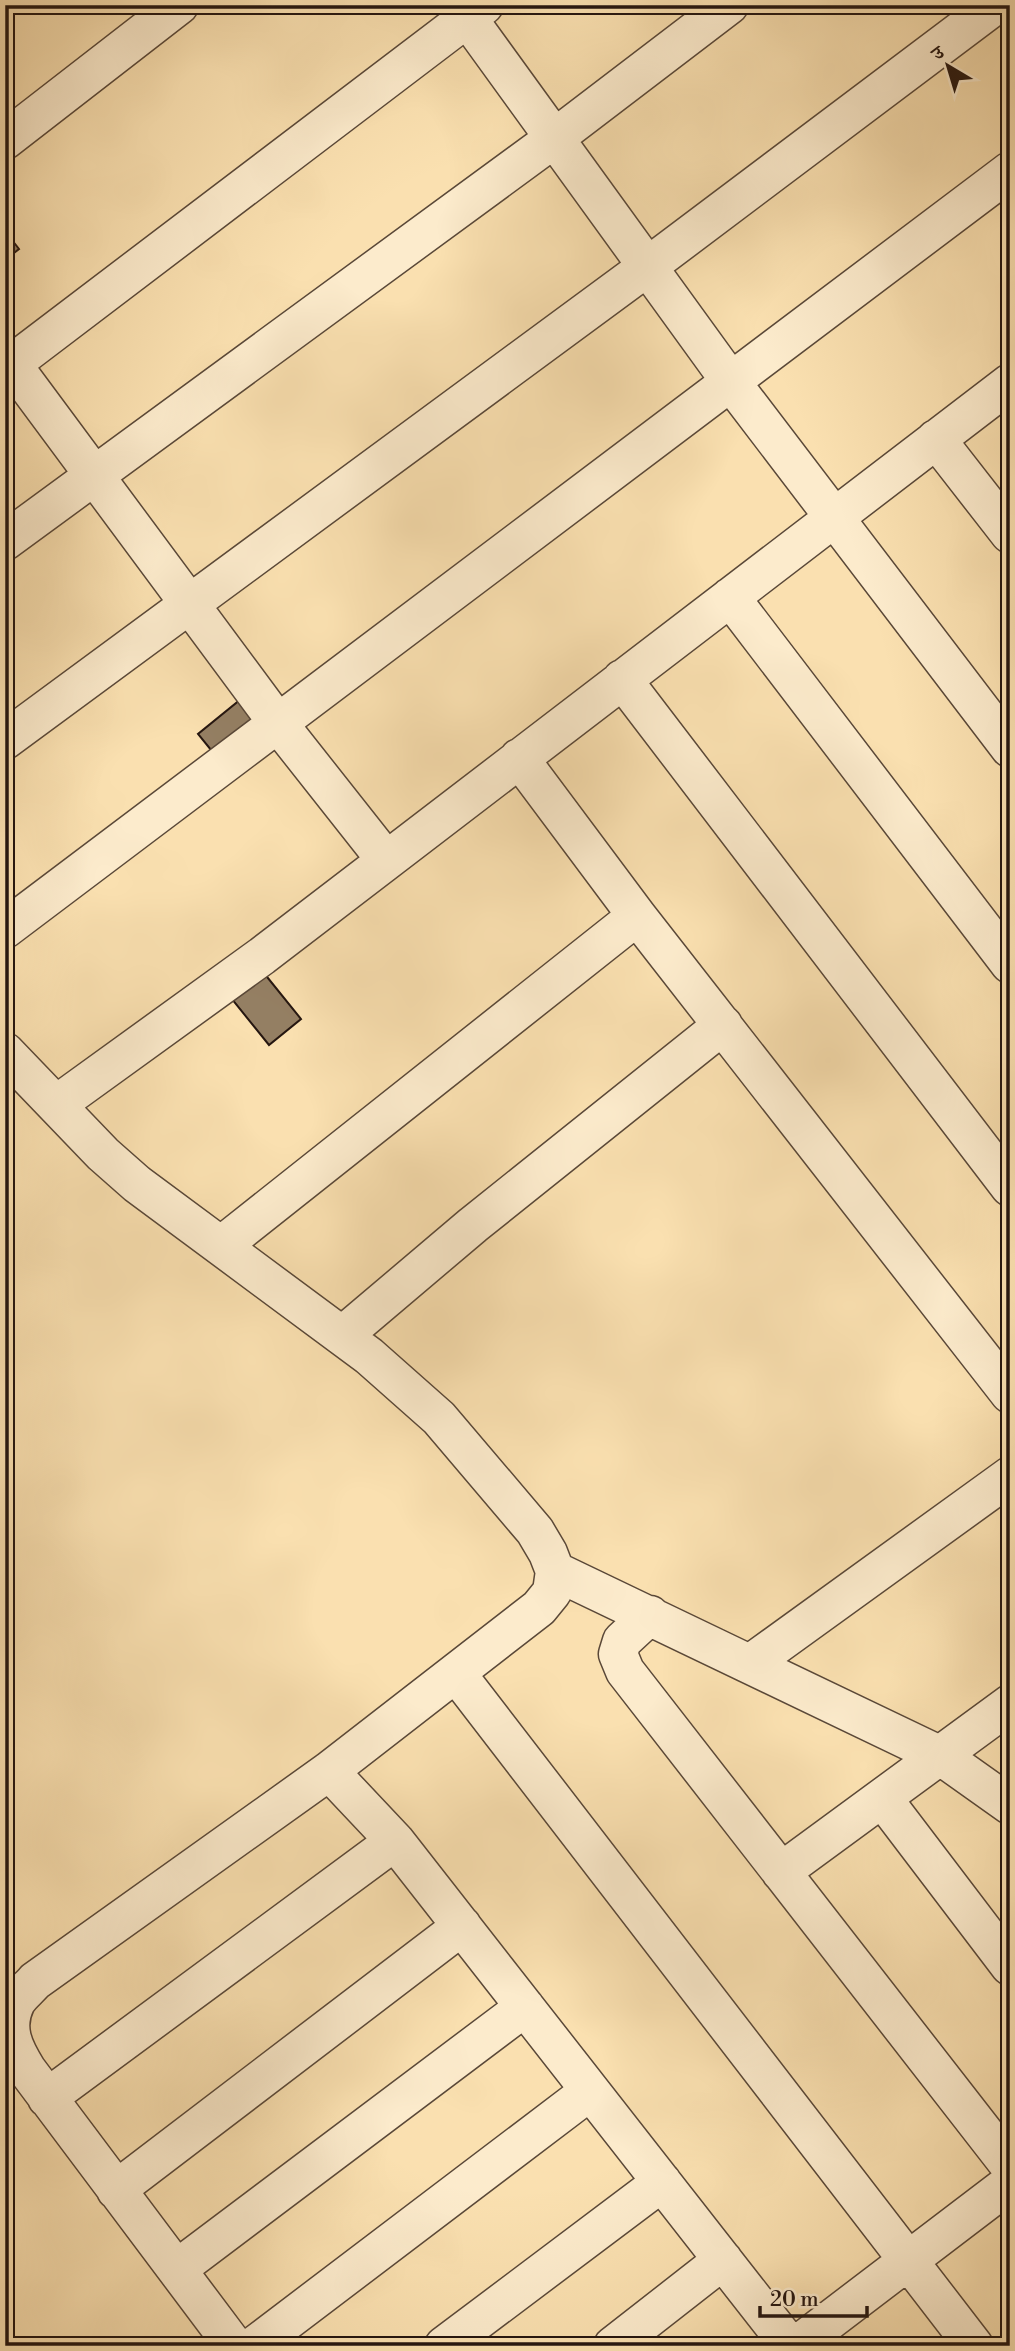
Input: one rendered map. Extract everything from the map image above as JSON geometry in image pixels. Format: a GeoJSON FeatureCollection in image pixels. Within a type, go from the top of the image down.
{"type":"FeatureCollection","features":[{"type":"Feature","properties":{"kind":"street"},"geometry":{"type":"LineString","coordinates":[[5,140],[179,5]]}},
{"type":"Feature","properties":{"kind":"street"},"geometry":{"type":"LineString","coordinates":[[5,541],[556,137],[729,5]]}},
{"type":"Feature","properties":{"kind":"street"},"geometry":{"type":"LineString","coordinates":[[5,740],[648,267],[995,5]]}},
{"type":"Feature","properties":{"kind":"street"},"geometry":{"type":"LineString","coordinates":[[386,860],[277,722],[7,363],[470,9],[556,137],[731,382],[1010,748]]}},
{"type":"Feature","properties":{"kind":"street"},"geometry":{"type":"LineString","coordinates":[[5,929],[1010,171]]}},
{"type":"Feature","properties":{"kind":"street"},"geometry":{"type":"LineString","coordinates":[[56,1105],[262,956],[1010,383]]}},
{"type":"Feature","properties":{"kind":"street"},"geometry":{"type":"LineString","coordinates":[[936,439],[1010,534]]}},
{"type":"Feature","properties":{"kind":"street"},"geometry":{"type":"LineString","coordinates":[[730,597],[1010,964]]}},
{"type":"Feature","properties":{"kind":"street"},"geometry":{"type":"LineString","coordinates":[[622,679],[1010,1187]]}},
{"type":"Feature","properties":{"kind":"street"},"geometry":{"type":"LineString","coordinates":[[519,758],[637,916],[1010,1394]]}},
{"type":"Feature","properties":{"kind":"street"},"geometry":{"type":"LineString","coordinates":[[221,1246],[637,916]]}},
{"type":"Feature","properties":{"kind":"street"},"geometry":{"type":"LineString","coordinates":[[342,1336],[473,1225],[723,1025]]}},
{"type":"Feature","properties":{"kind":"street"},"geometry":{"type":"LineString","coordinates":[[5,1052],[103,1154],[137,1184],[400,1380],[439,1418],[535,1531],[555,1572],[552,1592],[539,1608],[329,1771],[35,1982],[16,2002],[10,2024],[13,2046],[47,2098],[234,2346]]}},
{"type":"Feature","properties":{"kind":"street"},"geometry":{"type":"LineString","coordinates":[[750,1664],[1010,1476]]}},
{"type":"Feature","properties":{"kind":"street"},"geometry":{"type":"LineString","coordinates":[[555,1572],[941,1756],[1010,1805]]}},
{"type":"Feature","properties":{"kind":"street"},"geometry":{"type":"LineString","coordinates":[[650,1615],[622,1641],[618,1654],[625,1671],[1010,2166]]}},
{"type":"Feature","properties":{"kind":"street"},"geometry":{"type":"LineString","coordinates":[[456,1672],[974,2346]]}},
{"type":"Feature","properties":{"kind":"street"},"geometry":{"type":"LineString","coordinates":[[781,1872],[1010,1704]]}},
{"type":"Feature","properties":{"kind":"street"},"geometry":{"type":"LineString","coordinates":[[329,1771],[395,1840],[790,2346]]}},
{"type":"Feature","properties":{"kind":"street"},"geometry":{"type":"LineString","coordinates":[[883,1799],[1010,1966]]}},
{"type":"Feature","properties":{"kind":"street"},"geometry":{"type":"LineString","coordinates":[[47,2098],[395,1840]]}},
{"type":"Feature","properties":{"kind":"street"},"geometry":{"type":"LineString","coordinates":[[116,2190],[462,1926]]}},
{"type":"Feature","properties":{"kind":"street"},"geometry":{"type":"LineString","coordinates":[[177,2269],[525,2007]]}},
{"type":"Feature","properties":{"kind":"street"},"geometry":{"type":"LineString","coordinates":[[254,2346],[590,2091]]}},
{"type":"Feature","properties":{"kind":"street"},"geometry":{"type":"LineString","coordinates":[[444,2346],[662,2182]]}},
{"type":"Feature","properties":{"kind":"street"},"geometry":{"type":"LineString","coordinates":[[796,2346],[1010,2183]]}},
{"type":"Feature","properties":{"kind":"street"},"geometry":{"type":"LineString","coordinates":[[613,2346],[723,2260]]}},
{"type":"Feature","properties":{"kind":"building"},"geometry":{"type":"Polygon","coordinates":[[[5,231],[19,249],[5,260],[5,231]]]}},
{"type":"Feature","properties":{"kind":"building"},"geometry":{"type":"Polygon","coordinates":[[[246,695],[268,723],[220,761],[198,734],[246,695]]]}},
{"type":"Feature","properties":{"kind":"building"},"geometry":{"type":"Polygon","coordinates":[[[255,962],[301,1019],[269,1045],[223,988],[255,962]]]}}]}
